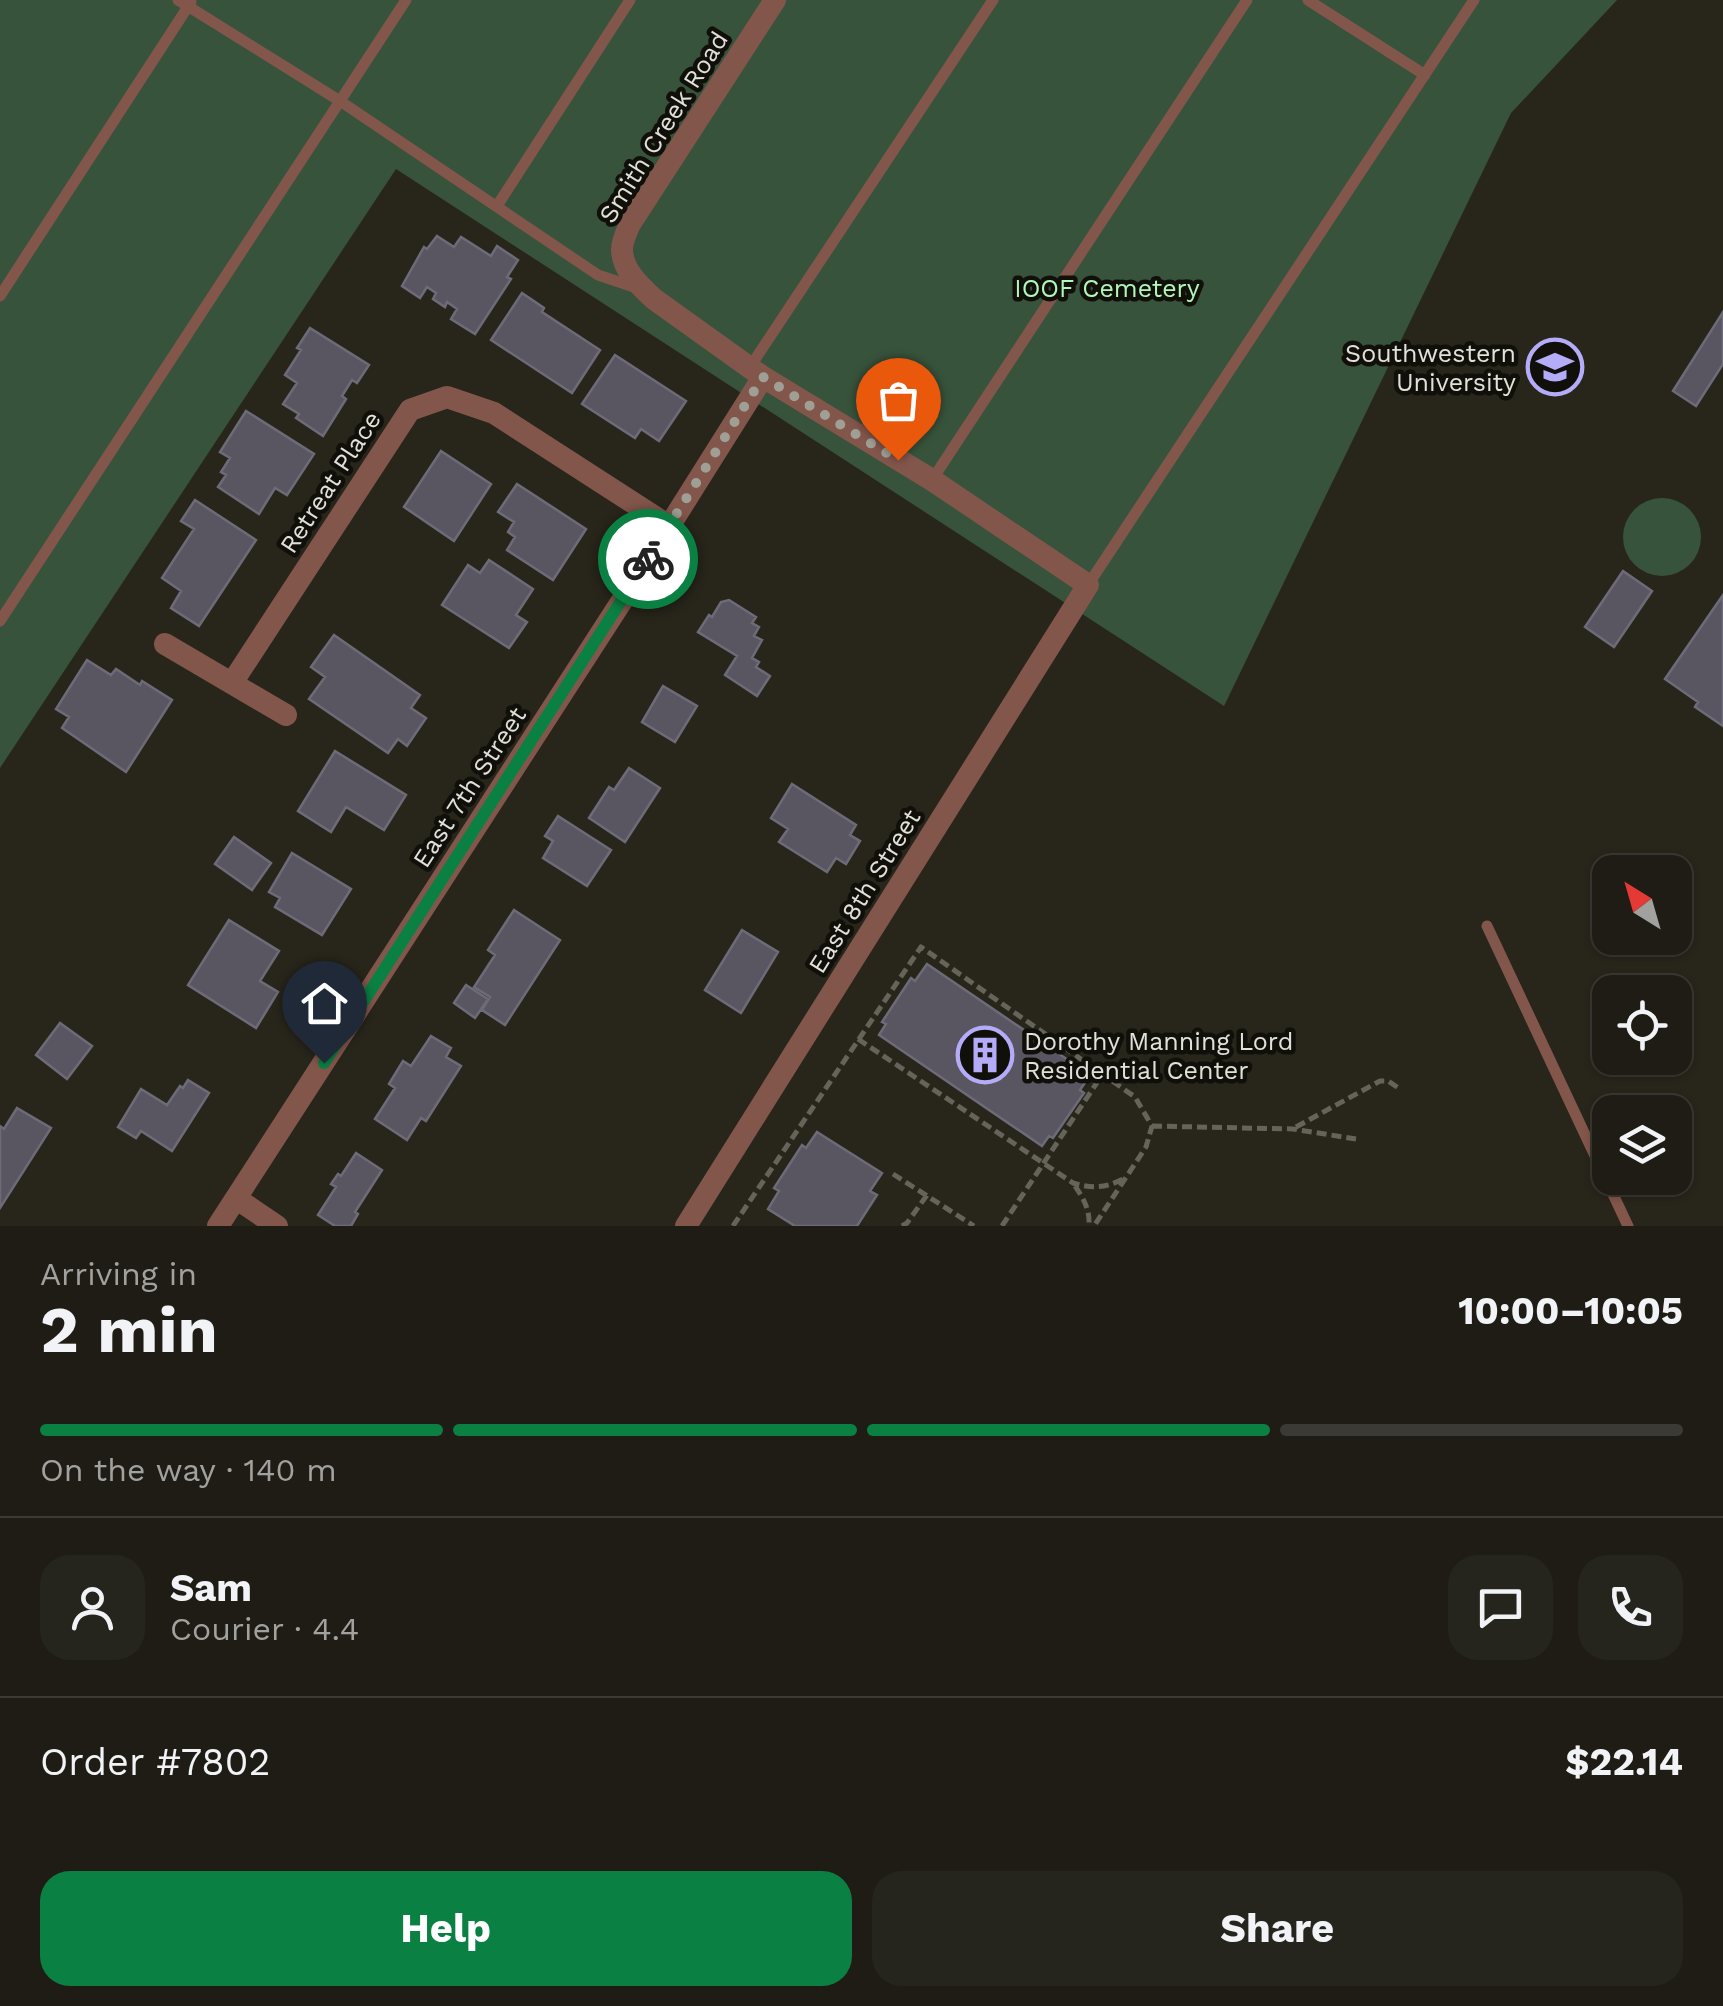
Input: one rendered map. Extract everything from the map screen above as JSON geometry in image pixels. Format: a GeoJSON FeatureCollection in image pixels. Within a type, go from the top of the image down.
{"type":"FeatureCollection","features":[{"type":"Feature","properties":{"kind":"street","name":"Smith Creek Road"},"geometry":{"type":"LineString","coordinates":[[776,0],[630,224],[621,247],[628,270],[645,291],[757,372],[932,480],[1088,584]]}},
{"type":"Feature","properties":{"kind":"street","name":"East 7th Street"},"geometry":{"type":"LineString","coordinates":[[218,1226],[669,526],[757,372]]}},
{"type":"Feature","properties":{"kind":"street","name":"Retreat Place"},"geometry":{"type":"LineString","coordinates":[[232,683],[410,410],[447,398],[494,412],[669,526]]}},
{"type":"Feature","properties":{"kind":"street","name":"East 8th Street"},"geometry":{"type":"LineString","coordinates":[[686,1226],[1088,584]]}},
{"type":"Feature","properties":{"kind":"street"},"geometry":{"type":"LineString","coordinates":[[165,644],[286,716]]}},
{"type":"Feature","properties":{"kind":"street"},"geometry":{"type":"LineString","coordinates":[[236,1198],[277,1226]]}},
{"type":"Feature","properties":{"kind":"lane"},"geometry":{"type":"LineString","coordinates":[[0,622],[406,0]]}},
{"type":"Feature","properties":{"kind":"lane"},"geometry":{"type":"LineString","coordinates":[[497,206],[630,0]]}},
{"type":"Feature","properties":{"kind":"lane"},"geometry":{"type":"LineString","coordinates":[[757,372],[993,0]]}},
{"type":"Feature","properties":{"kind":"lane"},"geometry":{"type":"LineString","coordinates":[[932,480],[1247,0]]}},
{"type":"Feature","properties":{"kind":"lane"},"geometry":{"type":"LineString","coordinates":[[1308,0],[1425,75]]}},
{"type":"Feature","properties":{"kind":"lane"},"geometry":{"type":"LineString","coordinates":[[1088,584],[1474,0]]}},
{"type":"Feature","properties":{"kind":"lane"},"geometry":{"type":"LineString","coordinates":[[0,296],[186,2],[598,276],[645,291]]}},
{"type":"Feature","properties":{"kind":"lane"},"geometry":{"type":"LineString","coordinates":[[1487,926],[1628,1226]]}},
{"type":"Feature","properties":{"kind":"path"},"geometry":{"type":"LineString","coordinates":[[733,1226],[921,947],[1136,1097],[1152,1126],[1146,1147],[1092,1226]]}},
{"type":"Feature","properties":{"kind":"path"},"geometry":{"type":"LineString","coordinates":[[858,1040],[1073,1184],[1084,1198],[1092,1226]]}},
{"type":"Feature","properties":{"kind":"path"},"geometry":{"type":"LineString","coordinates":[[1002,1226],[1102,1076]]}},
{"type":"Feature","properties":{"kind":"path"},"geometry":{"type":"LineString","coordinates":[[1293,1129],[1380,1081],[1400,1089]]}},
{"type":"Feature","properties":{"kind":"path"},"geometry":{"type":"LineString","coordinates":[[1152,1126],[1293,1129],[1356,1139]]}},
{"type":"Feature","properties":{"kind":"path"},"geometry":{"type":"LineString","coordinates":[[893,1174],[974,1226]]}},
{"type":"Feature","properties":{"kind":"path"},"geometry":{"type":"LineString","coordinates":[[1073,1184],[1107,1188],[1126,1178]]}},
{"type":"Feature","properties":{"kind":"path"},"geometry":{"type":"LineString","coordinates":[[902,1226],[927,1195]]}},
{"type":"Feature","properties":{"kind":"green space","name":"IOOF Cemetery"},"geometry":{"type":"Polygon","coordinates":[[[0,0],[1617,0],[1511,113],[1224,706],[396,169],[0,768],[0,0]]]}},
{"type":"Feature","properties":{"kind":"green space"},"geometry":{"type":"Polygon","coordinates":[[[1662,498],[1677,501],[1689,510],[1698,522],[1698,552],[1689,564],[1677,573],[1662,576],[1647,573],[1635,564],[1626,552],[1623,537],[1626,522],[1635,510],[1647,501],[1662,498]]]}},
{"type":"Feature","properties":{"kind":"building"},"geometry":{"type":"Polygon","coordinates":[[[437,236],[454,247],[461,237],[491,256],[497,246],[518,260],[507,277],[511,279],[475,334],[451,319],[457,309],[433,299],[436,293],[427,287],[420,298],[402,286],[424,247],[427,249],[437,236]]]}},
{"type":"Feature","properties":{"kind":"building"},"geometry":{"type":"Polygon","coordinates":[[[522,293],[544,308],[542,312],[600,350],[572,393],[491,340],[522,293]]]}},
{"type":"Feature","properties":{"kind":"building"},"geometry":{"type":"Polygon","coordinates":[[[1723,312],[1723,364],[1696,406],[1673,391],[1723,312]]]}},
{"type":"Feature","properties":{"kind":"building"},"geometry":{"type":"Polygon","coordinates":[[[310,328],[369,365],[357,383],[352,380],[342,396],[346,399],[323,436],[283,404],[297,383],[285,375],[310,328]]]}},
{"type":"Feature","properties":{"kind":"building"},"geometry":{"type":"Polygon","coordinates":[[[615,355],[686,401],[659,441],[641,429],[635,438],[582,404],[615,355]]]}},
{"type":"Feature","properties":{"kind":"building"},"geometry":{"type":"Polygon","coordinates":[[[246,411],[314,454],[287,495],[275,488],[259,514],[218,487],[230,458],[220,452],[246,411]]]}},
{"type":"Feature","properties":{"kind":"building"},"geometry":{"type":"Polygon","coordinates":[[[441,451],[491,484],[454,541],[404,507],[441,451]]]}},
{"type":"Feature","properties":{"kind":"building"},"geometry":{"type":"Polygon","coordinates":[[[517,484],[586,529],[553,580],[507,550],[515,537],[508,532],[514,522],[498,512],[517,484]]]}},
{"type":"Feature","properties":{"kind":"building"},"geometry":{"type":"Polygon","coordinates":[[[195,500],[256,540],[199,626],[171,608],[181,591],[162,578],[194,529],[181,521],[195,500]]]}},
{"type":"Feature","properties":{"kind":"building"},"geometry":{"type":"Polygon","coordinates":[[[489,560],[533,589],[516,615],[527,622],[509,648],[442,605],[468,565],[480,573],[489,560]]]}},
{"type":"Feature","properties":{"kind":"building"},"geometry":{"type":"Polygon","coordinates":[[[1623,571],[1652,591],[1614,647],[1585,627],[1623,571]]]}},
{"type":"Feature","properties":{"kind":"building"},"geometry":{"type":"Polygon","coordinates":[[[1723,595],[1723,726],[1665,679],[1723,595]]]}},
{"type":"Feature","properties":{"kind":"building"},"geometry":{"type":"Polygon","coordinates":[[[729,600],[756,617],[752,623],[759,627],[754,636],[762,640],[752,658],[759,662],[756,667],[770,676],[757,696],[725,675],[737,656],[698,632],[721,602],[729,600]]]}},
{"type":"Feature","properties":{"kind":"building"},"geometry":{"type":"Polygon","coordinates":[[[334,635],[420,695],[411,708],[426,718],[407,746],[398,739],[388,753],[309,699],[325,677],[311,667],[334,635]]]}},
{"type":"Feature","properties":{"kind":"building"},"geometry":{"type":"Polygon","coordinates":[[[87,660],[111,675],[116,669],[140,685],[142,681],[172,700],[126,772],[62,728],[69,717],[56,709],[87,660]]]}},
{"type":"Feature","properties":{"kind":"building"},"geometry":{"type":"Polygon","coordinates":[[[663,686],[697,706],[675,742],[642,722],[663,686]]]}},
{"type":"Feature","properties":{"kind":"building"},"geometry":{"type":"Polygon","coordinates":[[[335,751],[406,795],[384,830],[346,807],[331,832],[298,811],[335,751]]]}},
{"type":"Feature","properties":{"kind":"building"},"geometry":{"type":"Polygon","coordinates":[[[629,768],[660,788],[625,842],[589,818],[609,787],[614,790],[629,768]]]}},
{"type":"Feature","properties":{"kind":"building"},"geometry":{"type":"Polygon","coordinates":[[[792,784],[856,825],[850,835],[860,841],[846,864],[836,858],[827,872],[779,842],[788,829],[771,818],[792,784]]]}},
{"type":"Feature","properties":{"kind":"building"},"geometry":{"type":"Polygon","coordinates":[[[558,816],[611,850],[587,886],[543,858],[553,841],[545,836],[558,816]]]}},
{"type":"Feature","properties":{"kind":"building"},"geometry":{"type":"Polygon","coordinates":[[[234,837],[271,863],[252,890],[215,864],[234,837]]]}},
{"type":"Feature","properties":{"kind":"building"},"geometry":{"type":"Polygon","coordinates":[[[292,853],[351,889],[322,935],[275,907],[280,898],[269,892],[292,853]]]}},
{"type":"Feature","properties":{"kind":"building"},"geometry":{"type":"Polygon","coordinates":[[[514,910],[560,940],[505,1025],[482,1010],[490,997],[474,987],[495,955],[488,950],[514,910]]]}},
{"type":"Feature","properties":{"kind":"building"},"geometry":{"type":"Polygon","coordinates":[[[229,920],[279,951],[260,981],[278,992],[256,1028],[188,985],[229,920]]]}},
{"type":"Feature","properties":{"kind":"building"},"geometry":{"type":"Polygon","coordinates":[[[742,930],[778,952],[741,1013],[705,990],[742,930]]]}},
{"type":"Feature","properties":{"kind":"building","name":"Dorothy Manning Lord Residential Center"},"geometry":{"type":"Polygon","coordinates":[[[927,964],[1090,1075],[1080,1090],[1084,1093],[1053,1138],[1049,1136],[1042,1146],[879,1035],[886,1024],[882,1022],[911,978],[915,981],[927,964]]]}},
{"type":"Feature","properties":{"kind":"building"},"geometry":{"type":"Polygon","coordinates":[[[466,985],[488,999],[475,1018],[454,1003],[466,985]]]}},
{"type":"Feature","properties":{"kind":"building"},"geometry":{"type":"Polygon","coordinates":[[[60,1023],[92,1046],[67,1079],[36,1055],[60,1023]]]}},
{"type":"Feature","properties":{"kind":"building"},"geometry":{"type":"Polygon","coordinates":[[[431,1036],[451,1048],[446,1057],[461,1066],[426,1121],[421,1118],[407,1140],[375,1119],[395,1088],[389,1084],[403,1061],[411,1066],[431,1036]]]}},
{"type":"Feature","properties":{"kind":"building"},"geometry":{"type":"Polygon","coordinates":[[[188,1080],[209,1093],[172,1151],[141,1131],[136,1138],[118,1127],[141,1089],[167,1105],[188,1080]]]}},
{"type":"Feature","properties":{"kind":"building"},"geometry":{"type":"Polygon","coordinates":[[[17,1108],[51,1128],[0,1208],[0,1126],[4,1129],[17,1108]]]}},
{"type":"Feature","properties":{"kind":"building"},"geometry":{"type":"Polygon","coordinates":[[[817,1132],[882,1173],[870,1191],[877,1195],[857,1226],[795,1226],[768,1209],[779,1191],[774,1188],[802,1145],[806,1148],[817,1132]]]}},
{"type":"Feature","properties":{"kind":"building"},"geometry":{"type":"Polygon","coordinates":[[[356,1153],[382,1170],[355,1212],[358,1214],[351,1226],[335,1226],[318,1215],[336,1187],[331,1184],[356,1153]]]}},
{"type":"Feature","properties":{"kind":"way so far"},"geometry":{"type":"LineString","coordinates":[[648,559],[763,377],[898,460]]}},
{"type":"Feature","properties":{"kind":"place","name":"Southwestern University"},"geometry":{"type":"Point","coordinates":[1555,367]}},
{"type":"Feature","properties":{"kind":"place","name":"Dorothy Manning Lord Residential Center"},"geometry":{"type":"Point","coordinates":[985,1055]}},
{"type":"Feature","properties":{"kind":"route"},"geometry":{"type":"LineString","coordinates":[[324,1063],[648,559]]}}]}
